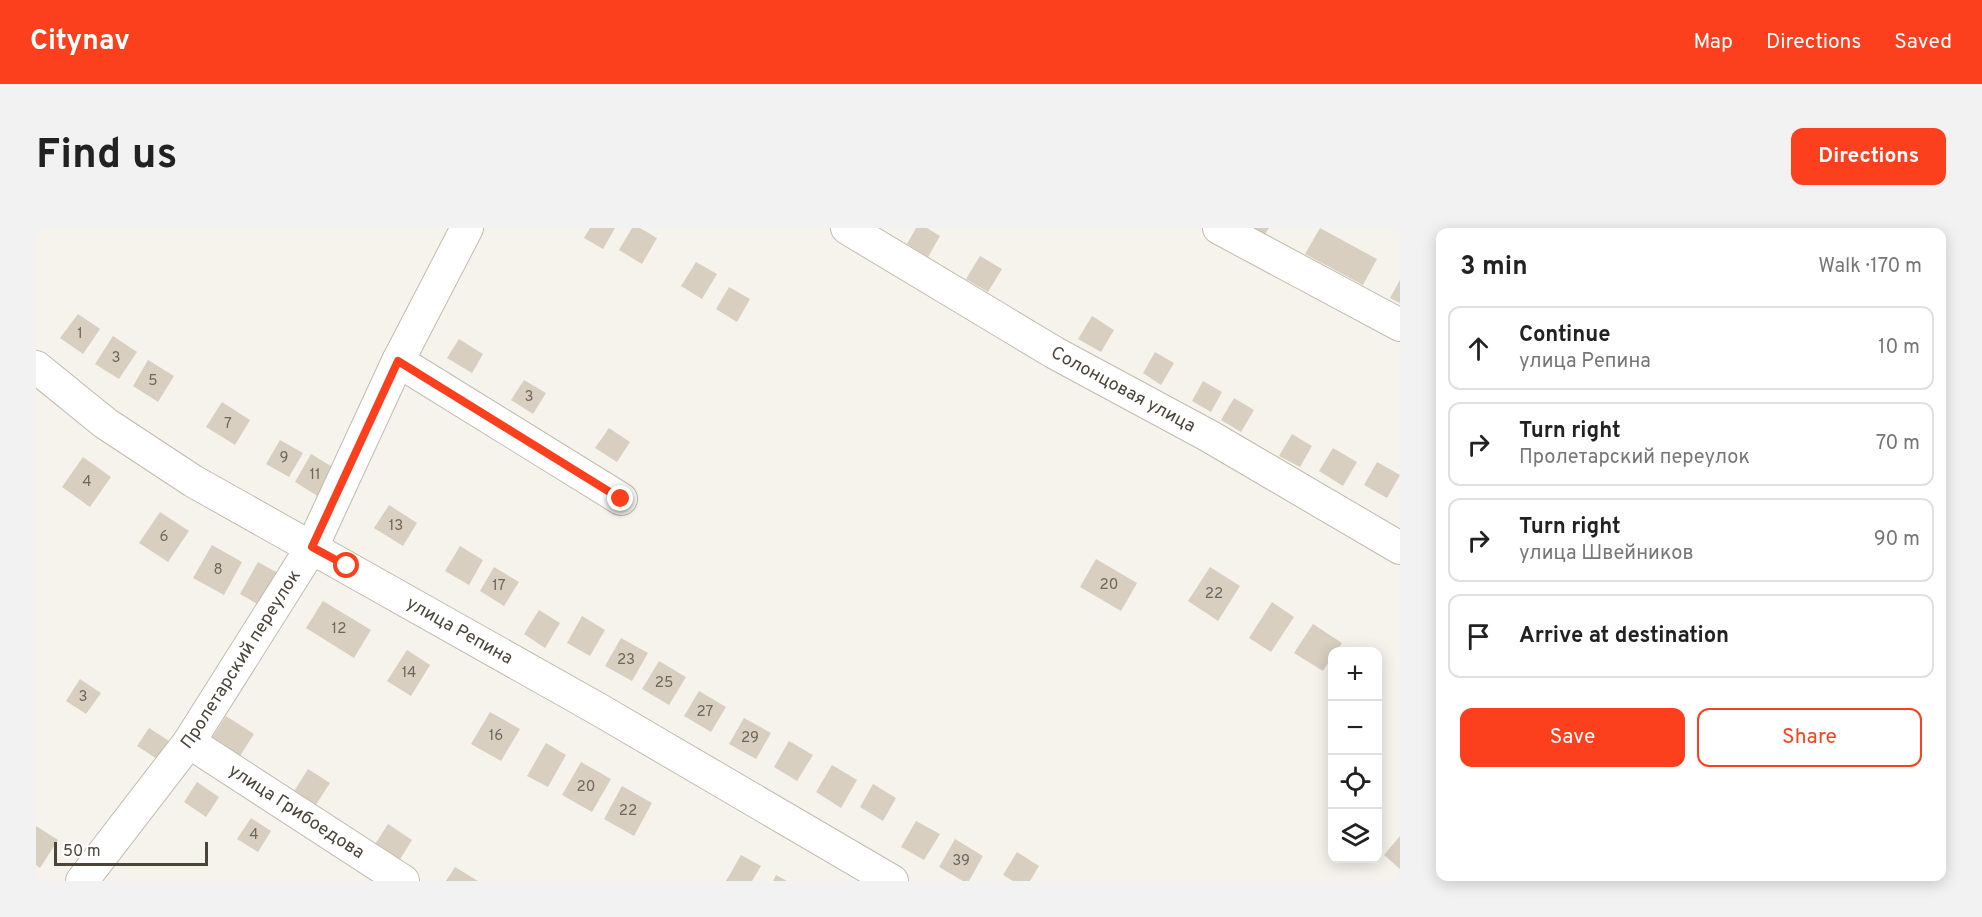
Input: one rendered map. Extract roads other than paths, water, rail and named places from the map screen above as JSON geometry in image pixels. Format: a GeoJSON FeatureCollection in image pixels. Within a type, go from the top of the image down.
{"type":"FeatureCollection","features":[{"type":"Feature","properties":{"kind":"street","name":"Пролетарский переулок"},"geometry":{"type":"LineString","coordinates":[[82,881],[189,742],[312,547],[398,361],[467,228]]}},
{"type":"Feature","properties":{"kind":"street","name":"Солонцовая улица"},"geometry":{"type":"LineString","coordinates":[[847,228],[1054,353],[1209,436],[1400,548]]}},
{"type":"Feature","properties":{"kind":"street"},"geometry":{"type":"LineString","coordinates":[[1219,228],[1400,325]]}},
{"type":"Feature","properties":{"kind":"street"},"geometry":{"type":"LineString","coordinates":[[398,361],[621,499]]}},
{"type":"Feature","properties":{"kind":"street","name":"улица Репина"},"geometry":{"type":"LineString","coordinates":[[36,367],[105,423],[193,481],[598,709],[892,881]]}},
{"type":"Feature","properties":{"kind":"street","name":"улица Грибоедова"},"geometry":{"type":"LineString","coordinates":[[189,742],[403,881]]}}]}
